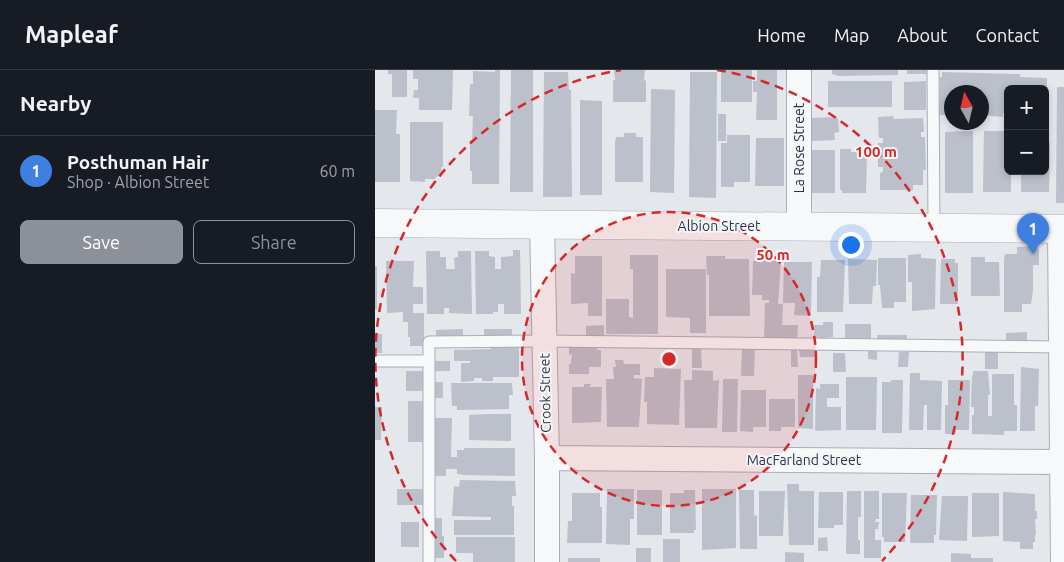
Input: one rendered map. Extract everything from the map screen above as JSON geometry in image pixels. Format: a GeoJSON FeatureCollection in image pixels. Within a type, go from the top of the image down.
{"type":"FeatureCollection","features":[{"type":"Feature","properties":{"kind":"street","name":"La Rose Street"},"geometry":{"type":"LineString","coordinates":[[799,70],[799,227]]}},
{"type":"Feature","properties":{"kind":"street","name":"Albion Street"},"geometry":{"type":"LineString","coordinates":[[375,223],[1062,229]]}},
{"type":"Feature","properties":{"kind":"street","name":"Crook Street"},"geometry":{"type":"LineString","coordinates":[[542,225],[547,458],[547,562]]}},
{"type":"Feature","properties":{"kind":"street"},"geometry":{"type":"LineString","coordinates":[[1062,229],[1063,562]]}},
{"type":"Feature","properties":{"kind":"street","name":"MacFarland Street"},"geometry":{"type":"LineString","coordinates":[[547,458],[1062,462]]}},
{"type":"Feature","properties":{"kind":"lane"},"geometry":{"type":"LineString","coordinates":[[933,70],[934,229]]}},
{"type":"Feature","properties":{"kind":"lane"},"geometry":{"type":"LineString","coordinates":[[429,562],[429,342],[544,341],[1062,347]]}},
{"type":"Feature","properties":{"kind":"lane"},"geometry":{"type":"LineString","coordinates":[[375,361],[429,361]]}},
{"type":"Feature","properties":{"kind":"building"},"geometry":{"type":"Polygon","coordinates":[[[388,70],[407,70],[407,97],[392,97],[392,74],[388,74],[388,70]]]}},
{"type":"Feature","properties":{"kind":"building"},"geometry":{"type":"Polygon","coordinates":[[[413,70],[453,70],[452,110],[419,110],[419,98],[413,98],[414,90],[418,90],[418,79],[413,79],[413,70]]]}},
{"type":"Feature","properties":{"kind":"building"},"geometry":{"type":"Polygon","coordinates":[[[495,70],[500,70],[499,184],[472,184],[470,140],[472,140],[473,116],[469,116],[470,84],[473,84],[473,71],[495,72],[495,70]]]}},
{"type":"Feature","properties":{"kind":"building"},"geometry":{"type":"Polygon","coordinates":[[[511,70],[533,70],[533,192],[510,192],[511,70]]]}},
{"type":"Feature","properties":{"kind":"building"},"geometry":{"type":"Polygon","coordinates":[[[614,70],[645,70],[646,102],[613,102],[614,70]]]}},
{"type":"Feature","properties":{"kind":"building"},"geometry":{"type":"Polygon","coordinates":[[[721,70],[752,70],[752,102],[721,102],[721,70]]]}},
{"type":"Feature","properties":{"kind":"building"},"geometry":{"type":"Polygon","coordinates":[[[757,70],[777,70],[777,120],[756,120],[757,92],[753,92],[753,81],[757,81],[757,70]]]}},
{"type":"Feature","properties":{"kind":"building"},"geometry":{"type":"Polygon","coordinates":[[[832,70],[898,70],[898,75],[838,76],[832,74],[832,70]]]}},
{"type":"Feature","properties":{"kind":"building"},"geometry":{"type":"Polygon","coordinates":[[[907,70],[927,70],[927,74],[907,74],[907,70]]]}},
{"type":"Feature","properties":{"kind":"building"},"geometry":{"type":"Polygon","coordinates":[[[544,72],[568,72],[569,90],[571,90],[572,197],[543,197],[544,72]]]}},
{"type":"Feature","properties":{"kind":"building"},"geometry":{"type":"Polygon","coordinates":[[[690,72],[717,72],[716,198],[689,197],[690,72]]]}},
{"type":"Feature","properties":{"kind":"building"},"geometry":{"type":"Polygon","coordinates":[[[942,72],[1020,74],[1020,77],[1047,78],[1047,85],[1004,85],[1003,117],[989,116],[989,85],[944,85],[944,115],[939,115],[940,77],[942,77],[942,72]]]}},
{"type":"Feature","properties":{"kind":"building"},"geometry":{"type":"Polygon","coordinates":[[[828,81],[892,81],[892,107],[828,107],[828,81]]]}},
{"type":"Feature","properties":{"kind":"building"},"geometry":{"type":"Polygon","coordinates":[[[926,81],[926,110],[904,110],[904,82],[926,81]]]}},
{"type":"Feature","properties":{"kind":"building"},"geometry":{"type":"Polygon","coordinates":[[[1057,87],[1064,87],[1064,203],[1056,203],[1057,87]]]}},
{"type":"Feature","properties":{"kind":"building"},"geometry":{"type":"Polygon","coordinates":[[[651,89],[675,90],[674,193],[650,192],[651,89]]]}},
{"type":"Feature","properties":{"kind":"building"},"geometry":{"type":"Polygon","coordinates":[[[580,100],[602,101],[602,195],[580,195],[580,100]]]}},
{"type":"Feature","properties":{"kind":"building"},"geometry":{"type":"Polygon","coordinates":[[[375,110],[397,110],[396,134],[400,134],[400,182],[375,182],[375,110]]]}},
{"type":"Feature","properties":{"kind":"building"},"geometry":{"type":"Polygon","coordinates":[[[718,114],[726,114],[726,141],[718,141],[718,114]]]}},
{"type":"Feature","properties":{"kind":"building"},"geometry":{"type":"Polygon","coordinates":[[[893,116],[894,119],[923,118],[924,132],[921,132],[921,137],[925,137],[926,170],[923,170],[923,185],[913,185],[913,190],[880,190],[880,173],[883,172],[883,167],[878,167],[878,143],[883,143],[883,138],[879,138],[878,117],[893,116]]]}},
{"type":"Feature","properties":{"kind":"building"},"geometry":{"type":"Polygon","coordinates":[[[810,118],[838,118],[839,132],[834,133],[835,140],[812,141],[812,136],[809,136],[810,118]]]}},
{"type":"Feature","properties":{"kind":"building"},"geometry":{"type":"Polygon","coordinates":[[[410,122],[443,122],[442,173],[434,179],[425,179],[425,182],[410,181],[410,122]]]}},
{"type":"Feature","properties":{"kind":"building"},"geometry":{"type":"Polygon","coordinates":[[[973,131],[973,193],[945,193],[945,132],[973,131]]]}},
{"type":"Feature","properties":{"kind":"building"},"geometry":{"type":"Polygon","coordinates":[[[984,131],[1004,131],[1004,175],[1011,175],[1011,192],[983,192],[984,131]]]}},
{"type":"Feature","properties":{"kind":"building"},"geometry":{"type":"Polygon","coordinates":[[[624,133],[636,133],[636,137],[643,137],[643,182],[615,182],[616,137],[624,137],[624,133]]]}},
{"type":"Feature","properties":{"kind":"building"},"geometry":{"type":"Polygon","coordinates":[[[727,135],[750,135],[750,182],[734,182],[734,187],[721,187],[721,143],[727,143],[727,135]]]}},
{"type":"Feature","properties":{"kind":"building"},"geometry":{"type":"Polygon","coordinates":[[[756,138],[784,138],[784,186],[755,186],[756,138]]]}},
{"type":"Feature","properties":{"kind":"building"},"geometry":{"type":"Polygon","coordinates":[[[1050,143],[1049,192],[1021,192],[1021,175],[1049,175],[1050,143]]]}},
{"type":"Feature","properties":{"kind":"building"},"geometry":{"type":"Polygon","coordinates":[[[840,149],[851,149],[851,152],[867,152],[866,193],[842,193],[842,190],[840,190],[840,149]]]}},
{"type":"Feature","properties":{"kind":"building"},"geometry":{"type":"Polygon","coordinates":[[[810,150],[835,150],[835,193],[810,193],[810,150]]]}},
{"type":"Feature","properties":{"kind":"building"},"geometry":{"type":"Polygon","coordinates":[[[1034,246],[1039,250],[1039,265],[1033,265],[1031,304],[1022,304],[1022,312],[1004,312],[1005,254],[1017,254],[1017,247],[1034,246]]]}},
{"type":"Feature","properties":{"kind":"building"},"geometry":{"type":"Polygon","coordinates":[[[513,250],[520,250],[521,314],[504,314],[504,304],[498,304],[498,312],[493,312],[493,314],[476,314],[475,251],[489,251],[489,256],[495,257],[495,269],[501,269],[501,257],[513,256],[513,250]]]}},
{"type":"Feature","properties":{"kind":"building"},"geometry":{"type":"Polygon","coordinates":[[[426,251],[440,251],[440,257],[446,257],[446,269],[455,269],[454,258],[458,257],[458,251],[471,251],[472,314],[449,313],[449,308],[444,308],[444,314],[427,314],[426,251]]]}},
{"type":"Feature","properties":{"kind":"building"},"geometry":{"type":"Polygon","coordinates":[[[921,254],[921,258],[936,259],[935,309],[912,311],[912,282],[908,282],[908,255],[921,254]]]}},
{"type":"Feature","properties":{"kind":"building"},"geometry":{"type":"Polygon","coordinates":[[[630,255],[658,255],[658,334],[606,334],[606,299],[629,299],[629,317],[633,318],[633,269],[630,269],[630,255]]]}},
{"type":"Feature","properties":{"kind":"building"},"geometry":{"type":"Polygon","coordinates":[[[575,256],[602,256],[602,316],[588,316],[588,303],[571,304],[571,273],[575,274],[575,256]]]}},
{"type":"Feature","properties":{"kind":"building"},"geometry":{"type":"Polygon","coordinates":[[[706,256],[725,256],[725,259],[749,259],[750,316],[709,316],[709,275],[707,275],[706,256]]]}},
{"type":"Feature","properties":{"kind":"building"},"geometry":{"type":"Polygon","coordinates":[[[971,257],[985,257],[985,262],[999,262],[1000,296],[971,296],[971,257]]]}},
{"type":"Feature","properties":{"kind":"building"},"geometry":{"type":"Polygon","coordinates":[[[878,258],[906,258],[906,302],[894,302],[894,308],[882,308],[880,285],[878,285],[878,258]]]}},
{"type":"Feature","properties":{"kind":"building"},"geometry":{"type":"Polygon","coordinates":[[[848,259],[877,260],[876,286],[873,286],[872,304],[849,304],[848,259]]]}},
{"type":"Feature","properties":{"kind":"building"},"geometry":{"type":"Polygon","coordinates":[[[941,259],[955,259],[955,263],[958,263],[958,304],[940,304],[941,259]]]}},
{"type":"Feature","properties":{"kind":"building"},"geometry":{"type":"Polygon","coordinates":[[[821,260],[845,260],[843,312],[817,312],[817,277],[820,277],[821,260]]]}},
{"type":"Feature","properties":{"kind":"building"},"geometry":{"type":"Polygon","coordinates":[[[386,261],[414,261],[413,287],[423,287],[423,304],[413,304],[413,313],[424,313],[424,346],[410,346],[408,322],[403,322],[403,312],[387,313],[386,261]]]}},
{"type":"Feature","properties":{"kind":"building"},"geometry":{"type":"Polygon","coordinates":[[[753,261],[781,261],[778,304],[783,304],[782,325],[798,325],[797,340],[764,339],[765,303],[769,303],[769,300],[762,300],[762,295],[752,295],[753,261]]]}},
{"type":"Feature","properties":{"kind":"building"},"geometry":{"type":"Polygon","coordinates":[[[784,262],[812,262],[811,316],[794,315],[795,303],[783,303],[784,262]]]}},
{"type":"Feature","properties":{"kind":"building"},"geometry":{"type":"Polygon","coordinates":[[[375,266],[377,266],[377,310],[375,309],[375,266]]]}},
{"type":"Feature","properties":{"kind":"building"},"geometry":{"type":"Polygon","coordinates":[[[666,269],[706,269],[706,333],[690,333],[690,318],[666,317],[666,269]]]}},
{"type":"Feature","properties":{"kind":"building"},"geometry":{"type":"Polygon","coordinates":[[[823,322],[833,322],[833,337],[814,340],[814,325],[823,325],[823,322]]]}},
{"type":"Feature","properties":{"kind":"building"},"geometry":{"type":"Polygon","coordinates":[[[845,324],[871,324],[871,340],[845,340],[845,324]]]}},
{"type":"Feature","properties":{"kind":"building"},"geometry":{"type":"Polygon","coordinates":[[[604,325],[604,338],[586,337],[586,326],[604,325]]]}},
{"type":"Feature","properties":{"kind":"building"},"geometry":{"type":"Polygon","coordinates":[[[463,329],[463,337],[436,337],[436,330],[463,329]]]}},
{"type":"Feature","properties":{"kind":"building"},"geometry":{"type":"Polygon","coordinates":[[[484,329],[512,329],[512,336],[484,337],[484,329]]]}},
{"type":"Feature","properties":{"kind":"building"},"geometry":{"type":"Polygon","coordinates":[[[1027,332],[1027,342],[1006,342],[1006,333],[1027,332]]]}},
{"type":"Feature","properties":{"kind":"building"},"geometry":{"type":"Polygon","coordinates":[[[375,334],[382,334],[382,353],[375,353],[375,334]]]}},
{"type":"Feature","properties":{"kind":"building"},"geometry":{"type":"Polygon","coordinates":[[[877,335],[907,335],[907,341],[877,341],[877,335]]]}},
{"type":"Feature","properties":{"kind":"building"},"geometry":{"type":"Polygon","coordinates":[[[491,345],[519,346],[519,377],[493,377],[493,381],[482,381],[482,378],[474,378],[474,381],[461,382],[461,363],[470,363],[470,361],[454,361],[454,350],[491,349],[491,345]]]}},
{"type":"Feature","properties":{"kind":"building"},"geometry":{"type":"Polygon","coordinates":[[[569,346],[597,346],[597,350],[601,350],[601,367],[589,367],[589,374],[569,374],[572,354],[569,355],[569,346]]]}},
{"type":"Feature","properties":{"kind":"building"},"geometry":{"type":"Polygon","coordinates":[[[692,347],[701,347],[702,368],[692,368],[692,347]]]}},
{"type":"Feature","properties":{"kind":"building"},"geometry":{"type":"Polygon","coordinates":[[[742,349],[755,349],[754,376],[741,376],[742,349]]]}},
{"type":"Feature","properties":{"kind":"building"},"geometry":{"type":"Polygon","coordinates":[[[797,349],[798,367],[791,367],[791,350],[797,349]]]}},
{"type":"Feature","properties":{"kind":"building"},"geometry":{"type":"Polygon","coordinates":[[[799,349],[816,349],[816,357],[800,357],[799,349]]]}},
{"type":"Feature","properties":{"kind":"building"},"geometry":{"type":"Polygon","coordinates":[[[868,351],[877,351],[877,360],[868,359],[868,351]]]}},
{"type":"Feature","properties":{"kind":"building"},"geometry":{"type":"Polygon","coordinates":[[[899,352],[909,352],[908,367],[898,367],[899,352]]]}},
{"type":"Feature","properties":{"kind":"building"},"geometry":{"type":"Polygon","coordinates":[[[985,352],[998,352],[998,369],[985,369],[985,352]]]}},
{"type":"Feature","properties":{"kind":"building"},"geometry":{"type":"Polygon","coordinates":[[[833,353],[845,353],[846,372],[833,372],[833,353]]]}},
{"type":"Feature","properties":{"kind":"building"},"geometry":{"type":"Polygon","coordinates":[[[615,360],[623,360],[624,364],[640,364],[640,375],[634,375],[634,378],[642,379],[639,427],[607,427],[606,379],[614,379],[613,367],[616,367],[615,360]]]}},
{"type":"Feature","properties":{"kind":"building"},"geometry":{"type":"Polygon","coordinates":[[[433,361],[450,361],[450,371],[433,371],[433,361]]]}},
{"type":"Feature","properties":{"kind":"building"},"geometry":{"type":"Polygon","coordinates":[[[1021,367],[1039,369],[1038,406],[1035,406],[1035,431],[1020,431],[1021,367]]]}},
{"type":"Feature","properties":{"kind":"building"},"geometry":{"type":"Polygon","coordinates":[[[654,368],[681,369],[679,425],[647,424],[647,402],[644,402],[645,377],[654,377],[654,368]]]}},
{"type":"Feature","properties":{"kind":"building"},"geometry":{"type":"Polygon","coordinates":[[[692,370],[713,371],[713,381],[719,380],[717,428],[685,428],[684,380],[692,380],[692,370]]]}},
{"type":"Feature","properties":{"kind":"building"},"geometry":{"type":"Polygon","coordinates":[[[406,371],[424,371],[424,391],[406,391],[406,371]]]}},
{"type":"Feature","properties":{"kind":"building"},"geometry":{"type":"Polygon","coordinates":[[[973,371],[988,371],[990,395],[988,395],[988,416],[992,416],[992,374],[1014,374],[1014,405],[1017,405],[1017,431],[1004,431],[1004,435],[972,434],[972,415],[974,415],[974,407],[971,407],[973,371]]]}},
{"type":"Feature","properties":{"kind":"building"},"geometry":{"type":"Polygon","coordinates":[[[910,373],[920,373],[920,380],[942,381],[941,430],[927,430],[927,405],[924,405],[923,430],[909,430],[910,373]]]}},
{"type":"Feature","properties":{"kind":"building"},"geometry":{"type":"Polygon","coordinates":[[[798,375],[813,375],[813,429],[798,428],[798,375]]]}},
{"type":"Feature","properties":{"kind":"building"},"geometry":{"type":"Polygon","coordinates":[[[846,377],[877,377],[876,430],[846,430],[846,377]]]}},
{"type":"Feature","properties":{"kind":"building"},"geometry":{"type":"Polygon","coordinates":[[[723,379],[738,379],[737,432],[722,432],[723,379]]]}},
{"type":"Feature","properties":{"kind":"building"},"geometry":{"type":"Polygon","coordinates":[[[891,380],[903,380],[902,433],[882,433],[882,382],[891,382],[891,380]]]}},
{"type":"Feature","properties":{"kind":"building"},"geometry":{"type":"Polygon","coordinates":[[[948,380],[970,380],[969,430],[956,430],[956,434],[945,434],[945,405],[948,405],[948,380]]]}},
{"type":"Feature","properties":{"kind":"building"},"geometry":{"type":"Polygon","coordinates":[[[433,382],[443,382],[443,398],[434,398],[433,382]]]}},
{"type":"Feature","properties":{"kind":"building"},"geometry":{"type":"Polygon","coordinates":[[[451,383],[512,383],[513,395],[509,395],[509,409],[457,410],[457,406],[452,406],[451,383]]]}},
{"type":"Feature","properties":{"kind":"building"},"geometry":{"type":"Polygon","coordinates":[[[584,384],[591,384],[590,387],[602,387],[601,422],[572,423],[572,387],[584,387],[584,384]]]}},
{"type":"Feature","properties":{"kind":"building"},"geometry":{"type":"Polygon","coordinates":[[[820,384],[839,384],[839,398],[827,398],[827,407],[841,407],[841,430],[815,430],[816,388],[820,389],[820,384]]]}},
{"type":"Feature","properties":{"kind":"building"},"geometry":{"type":"Polygon","coordinates":[[[741,390],[766,390],[766,427],[753,427],[753,432],[740,431],[741,390]]]}},
{"type":"Feature","properties":{"kind":"building"},"geometry":{"type":"Polygon","coordinates":[[[769,399],[795,399],[795,427],[781,427],[781,431],[769,431],[769,399]]]}},
{"type":"Feature","properties":{"kind":"building"},"geometry":{"type":"Polygon","coordinates":[[[408,401],[425,401],[424,442],[408,442],[408,401]]]}},
{"type":"Feature","properties":{"kind":"building"},"geometry":{"type":"Polygon","coordinates":[[[375,407],[382,407],[381,440],[375,440],[375,407]]]}},
{"type":"Feature","properties":{"kind":"building"},"geometry":{"type":"Polygon","coordinates":[[[511,414],[511,441],[469,440],[469,415],[511,414]]]}},
{"type":"Feature","properties":{"kind":"building"},"geometry":{"type":"Polygon","coordinates":[[[433,418],[452,418],[451,457],[457,457],[457,450],[464,450],[464,448],[515,448],[515,476],[464,475],[457,474],[457,469],[446,469],[446,476],[433,476],[433,418]]]}},
{"type":"Feature","properties":{"kind":"building"},"geometry":{"type":"Polygon","coordinates":[[[460,480],[515,481],[516,496],[512,496],[514,535],[454,535],[454,520],[491,520],[491,517],[452,516],[454,486],[459,487],[460,480]]]}},
{"type":"Feature","properties":{"kind":"building"},"geometry":{"type":"Polygon","coordinates":[[[787,484],[799,484],[799,491],[814,491],[814,545],[789,545],[787,484]]]}},
{"type":"Feature","properties":{"kind":"building"},"geometry":{"type":"Polygon","coordinates":[[[397,489],[426,489],[425,505],[397,505],[397,489]]]}},
{"type":"Feature","properties":{"kind":"building"},"geometry":{"type":"Polygon","coordinates":[[[607,489],[634,489],[634,519],[630,519],[630,545],[606,544],[607,489]]]}},
{"type":"Feature","properties":{"kind":"building"},"geometry":{"type":"Polygon","coordinates":[[[702,489],[736,489],[736,548],[702,550],[702,489]]]}},
{"type":"Feature","properties":{"kind":"building"},"geometry":{"type":"Polygon","coordinates":[[[637,490],[662,490],[662,535],[637,535],[637,490]]]}},
{"type":"Feature","properties":{"kind":"building"},"geometry":{"type":"Polygon","coordinates":[[[684,490],[695,490],[696,530],[694,530],[694,533],[670,533],[670,493],[684,493],[684,490]]]}},
{"type":"Feature","properties":{"kind":"building"},"geometry":{"type":"Polygon","coordinates":[[[739,490],[754,490],[754,515],[757,516],[757,549],[740,549],[739,490]]]}},
{"type":"Feature","properties":{"kind":"building"},"geometry":{"type":"Polygon","coordinates":[[[759,491],[785,491],[783,536],[759,536],[759,491]]]}},
{"type":"Feature","properties":{"kind":"building"},"geometry":{"type":"Polygon","coordinates":[[[847,491],[861,491],[861,517],[858,517],[860,554],[846,554],[847,491]]]}},
{"type":"Feature","properties":{"kind":"building"},"geometry":{"type":"Polygon","coordinates":[[[864,491],[879,491],[879,519],[876,519],[875,522],[879,522],[878,529],[875,529],[875,540],[881,540],[881,558],[864,558],[864,491]]]}},
{"type":"Feature","properties":{"kind":"building"},"geometry":{"type":"Polygon","coordinates":[[[819,492],[843,492],[843,525],[834,525],[834,528],[818,528],[819,492]]]}},
{"type":"Feature","properties":{"kind":"building"},"geometry":{"type":"Polygon","coordinates":[[[1003,492],[1035,494],[1037,519],[1035,519],[1036,535],[1033,549],[1020,549],[1020,542],[1003,541],[1003,492]]]}},
{"type":"Feature","properties":{"kind":"building"},"geometry":{"type":"Polygon","coordinates":[[[572,493],[600,493],[602,543],[567,543],[568,521],[572,521],[572,493]]]}},
{"type":"Feature","properties":{"kind":"building"},"geometry":{"type":"Polygon","coordinates":[[[882,493],[907,493],[905,542],[884,542],[884,537],[882,537],[882,493]]]}},
{"type":"Feature","properties":{"kind":"building"},"geometry":{"type":"Polygon","coordinates":[[[972,493],[999,493],[999,536],[972,537],[972,493]]]}},
{"type":"Feature","properties":{"kind":"building"},"geometry":{"type":"Polygon","coordinates":[[[911,495],[937,495],[934,543],[910,543],[911,495]]]}},
{"type":"Feature","properties":{"kind":"building"},"geometry":{"type":"Polygon","coordinates":[[[942,496],[968,496],[967,541],[939,540],[942,496]]]}},
{"type":"Feature","properties":{"kind":"building"},"geometry":{"type":"Polygon","coordinates":[[[433,518],[442,518],[444,558],[433,558],[433,518]]]}},
{"type":"Feature","properties":{"kind":"building"},"geometry":{"type":"Polygon","coordinates":[[[401,522],[419,522],[419,547],[401,547],[401,522]]]}},
{"type":"Feature","properties":{"kind":"building"},"geometry":{"type":"Polygon","coordinates":[[[456,537],[515,537],[515,562],[473,562],[473,553],[456,553],[456,537]]]}},
{"type":"Feature","properties":{"kind":"building"},"geometry":{"type":"Polygon","coordinates":[[[827,537],[828,551],[818,551],[818,538],[827,537]]]}},
{"type":"Feature","properties":{"kind":"building"},"geometry":{"type":"Polygon","coordinates":[[[663,539],[680,539],[680,562],[663,562],[663,539]]]}},
{"type":"Feature","properties":{"kind":"building"},"geometry":{"type":"Polygon","coordinates":[[[636,548],[651,548],[651,562],[636,562],[636,548]]]}},
{"type":"Feature","properties":{"kind":"building"},"geometry":{"type":"Polygon","coordinates":[[[785,552],[804,553],[804,562],[785,562],[785,552]]]}},
{"type":"Feature","properties":{"kind":"building"},"geometry":{"type":"Polygon","coordinates":[[[951,553],[971,554],[971,558],[993,558],[993,562],[951,562],[951,553]]]}},
{"type":"Feature","properties":{"kind":"building"},"geometry":{"type":"Polygon","coordinates":[[[568,558],[600,558],[600,562],[568,562],[568,558]]]}},
{"type":"Feature","properties":{"kind":"place","name":"Posthuman Hair"},"geometry":{"type":"Point","coordinates":[1033,254]}}]}
